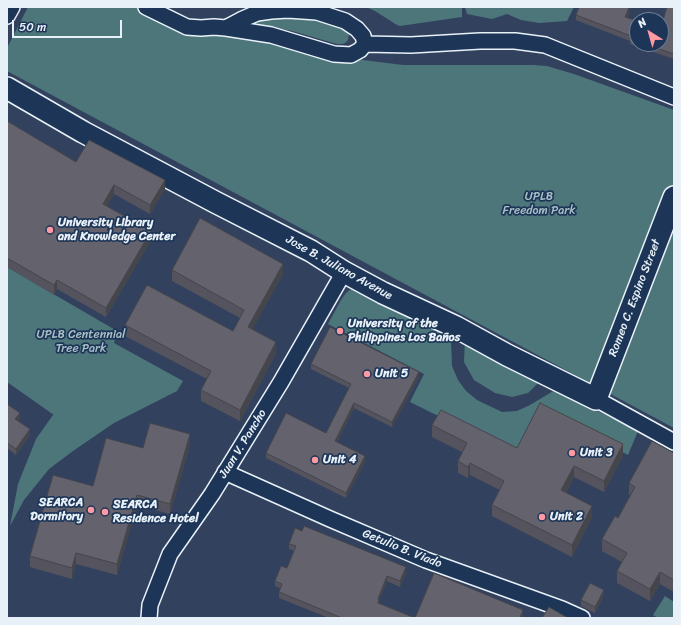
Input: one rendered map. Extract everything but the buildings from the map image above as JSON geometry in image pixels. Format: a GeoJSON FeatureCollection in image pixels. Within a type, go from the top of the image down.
{"type":"FeatureCollection","features":[{"type":"Feature","properties":{"kind":"street"},"geometry":{"type":"LineString","coordinates":[[7,16],[12,7]]}},
{"type":"Feature","properties":{"kind":"street"},"geometry":{"type":"LineString","coordinates":[[146,7],[187,27],[226,28],[271,35],[334,54],[351,55],[360,50],[365,44]]}},
{"type":"Feature","properties":{"kind":"street"},"geometry":{"type":"LineString","coordinates":[[226,28],[258,13],[284,10],[317,12],[345,21],[357,29],[363,36],[365,44]]}},
{"type":"Feature","properties":{"kind":"street"},"geometry":{"type":"LineString","coordinates":[[365,44],[515,41],[545,45],[674,97]]}},
{"type":"Feature","properties":{"kind":"street","name":"Jose B. Juliano Avenue"},"geometry":{"type":"LineString","coordinates":[[7,88],[83,132],[311,251],[344,272],[383,293],[456,327],[507,355],[596,399],[674,442]]}},
{"type":"Feature","properties":{"kind":"street","name":"Romeo C. Espino Street"},"geometry":{"type":"LineString","coordinates":[[596,399],[674,197]]}},
{"type":"Feature","properties":{"kind":"street","name":"Juan V. Pancho"},"geometry":{"type":"LineString","coordinates":[[149,618],[150,605],[170,554],[198,514],[281,382],[344,272]]}},
{"type":"Feature","properties":{"kind":"street","name":"Getulio B. Viado"},"geometry":{"type":"LineString","coordinates":[[225,472],[426,560],[562,609],[582,618]]}},
{"type":"Feature","properties":{"kind":"shaded area","name":"University of the Philippines Los Baños"},"geometry":{"type":"Polygon","coordinates":[[[7,7],[674,7],[674,618],[7,618],[7,7]]]}},
{"type":"Feature","properties":{"kind":"green space","name":"UPLB Freedom Park"},"geometry":{"type":"Polygon","coordinates":[[[28,7],[143,7],[190,30],[239,30],[339,57],[403,65],[547,66],[574,74],[674,110],[674,428],[7,71],[7,48],[28,7]]]}},
{"type":"Feature","properties":{"kind":"green space"},"geometry":{"type":"Polygon","coordinates":[[[366,7],[462,7],[462,17],[400,26],[366,7]]]}},
{"type":"Feature","properties":{"kind":"green space"},"geometry":{"type":"Polygon","coordinates":[[[465,7],[574,7],[567,21],[539,23],[521,20],[507,14],[492,19],[467,14],[465,7]]]}},
{"type":"Feature","properties":{"kind":"green space"},"geometry":{"type":"Polygon","coordinates":[[[277,15],[316,19],[346,29],[349,34],[348,40],[345,43],[337,44],[255,22],[255,18],[277,15]]]}},
{"type":"Feature","properties":{"kind":"green space","name":"UPLB Centennial Tree Park"},"geometry":{"type":"Polygon","coordinates":[[[7,267],[117,331],[114,343],[183,381],[177,391],[114,423],[49,469],[24,500],[10,526],[18,484],[36,439],[54,415],[7,382],[7,267]]]}},
{"type":"Feature","properties":{"kind":"green space"},"geometry":{"type":"Polygon","coordinates":[[[360,287],[449,331],[452,366],[458,380],[466,391],[477,400],[502,412],[517,411],[555,390],[638,431],[628,455],[539,409],[515,454],[410,402],[424,374],[328,324],[346,293],[352,288],[360,287]]]}},
{"type":"Feature","properties":{"kind":"green space"},"geometry":{"type":"Polygon","coordinates":[[[465,340],[541,380],[528,393],[512,397],[495,393],[474,380],[464,362],[465,340]]]}},
{"type":"Feature","properties":{"kind":"green space"},"geometry":{"type":"Polygon","coordinates":[[[665,596],[674,602],[674,618],[658,618],[653,615],[665,596]]]}},
{"type":"Feature","properties":{"kind":"place","name":"University Library and Knowledge Center"},"geometry":{"type":"Point","coordinates":[50,230]}},
{"type":"Feature","properties":{"kind":"place","name":"University of the Philippines Los Baños"},"geometry":{"type":"Point","coordinates":[340,331]}},
{"type":"Feature","properties":{"kind":"place","name":"Unit 5"},"geometry":{"type":"Point","coordinates":[367,374]}},
{"type":"Feature","properties":{"kind":"place","name":"Unit 3"},"geometry":{"type":"Point","coordinates":[572,453]}},
{"type":"Feature","properties":{"kind":"place","name":"Unit 4"},"geometry":{"type":"Point","coordinates":[315,460]}},
{"type":"Feature","properties":{"kind":"place","name":"SEARCA Dormitory"},"geometry":{"type":"Point","coordinates":[91,510]}},
{"type":"Feature","properties":{"kind":"place","name":"SEARCA Residence Hotel"},"geometry":{"type":"Point","coordinates":[105,512]}},
{"type":"Feature","properties":{"kind":"place","name":"Unit 2"},"geometry":{"type":"Point","coordinates":[542,517]}}]}
